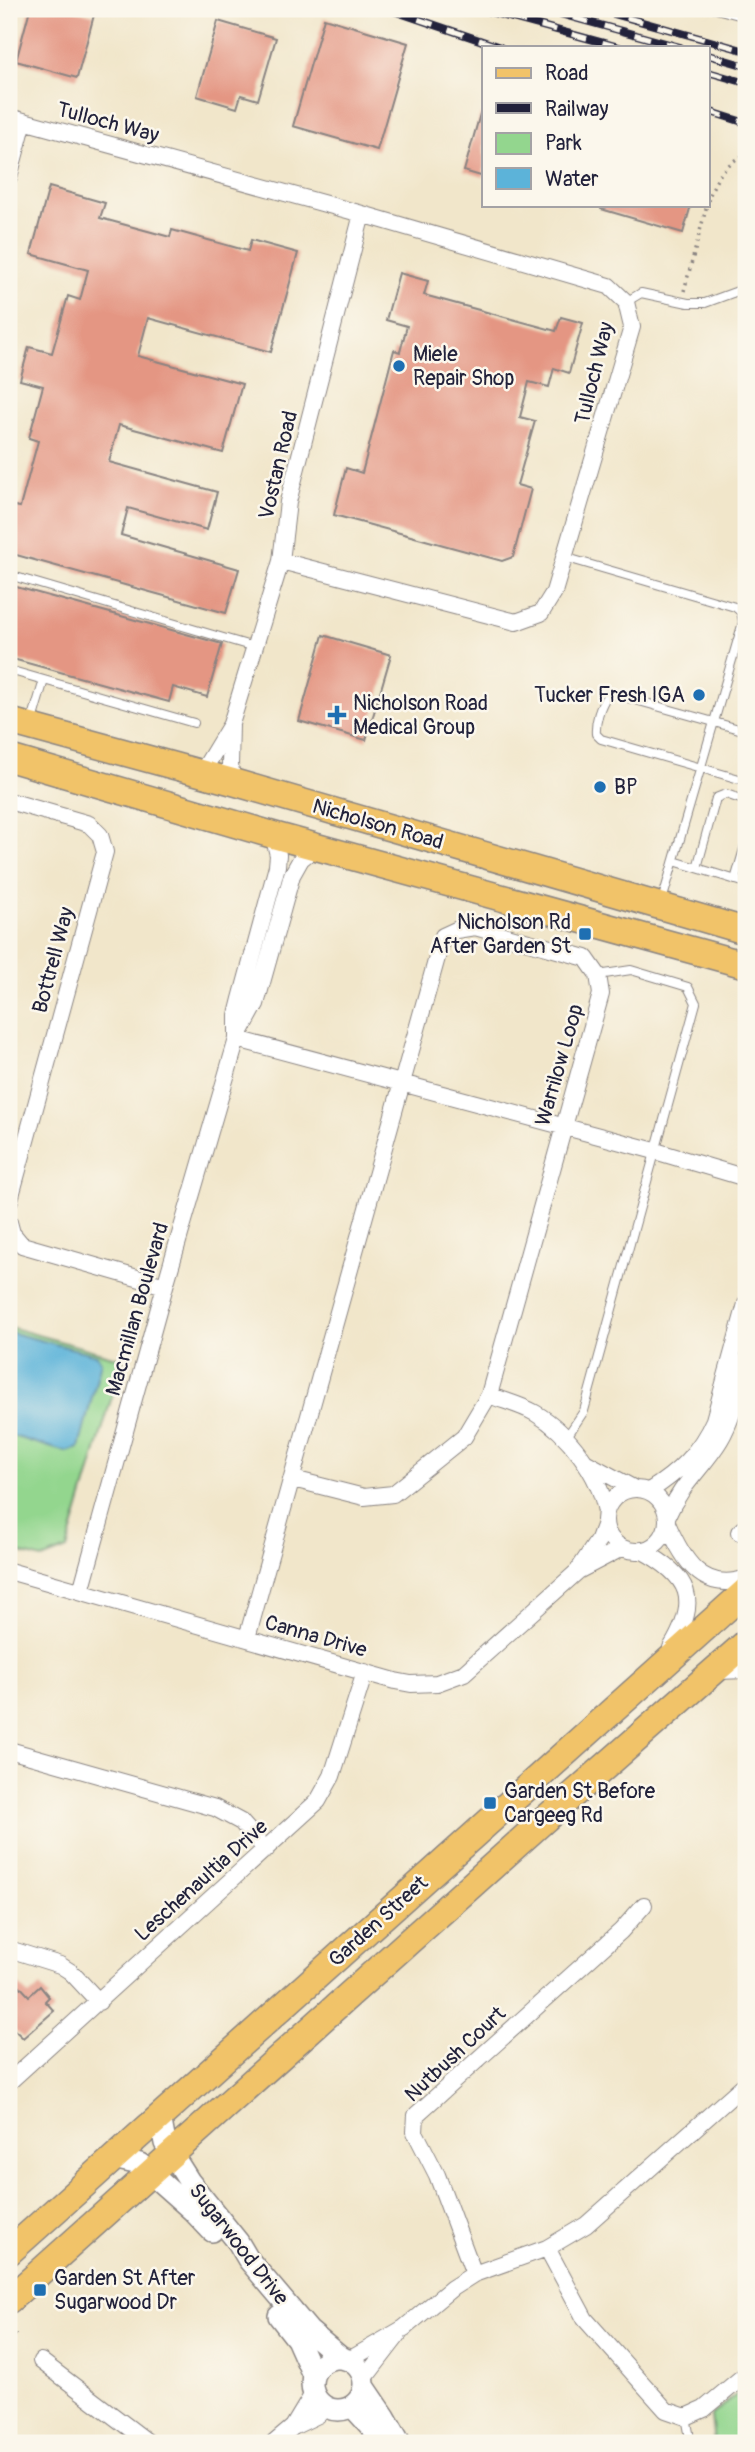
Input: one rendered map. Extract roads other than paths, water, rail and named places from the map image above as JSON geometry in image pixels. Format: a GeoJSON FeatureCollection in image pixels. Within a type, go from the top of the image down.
{"type":"FeatureCollection","features":[{"type":"Feature","properties":{"kind":"main road","name":"Nicholson Road"},"geometry":{"type":"LineString","coordinates":[[20,724],[233,782],[746,931]]}},
{"type":"Feature","properties":{"kind":"main road","name":"Nicholson Road"},"geometry":{"type":"LineString","coordinates":[[9,758],[273,835],[746,965]]}},
{"type":"Feature","properties":{"kind":"main road","name":"Garden Street"},"geometry":{"type":"LineString","coordinates":[[9,2252],[746,1591]]}},
{"type":"Feature","properties":{"kind":"main road","name":"Garden Street"},"geometry":{"type":"LineString","coordinates":[[9,2300],[746,1643]]}},
{"type":"Feature","properties":{"kind":"main road"},"geometry":{"type":"LineString","coordinates":[[347,1948],[357,1959],[368,1958],[428,1913],[466,1890]]}},
{"type":"Feature","properties":{"kind":"street"},"geometry":{"type":"LineString","coordinates":[[9,177],[16,119]]}},
{"type":"Feature","properties":{"kind":"street","name":"Tulloch Way"},"geometry":{"type":"LineString","coordinates":[[16,119],[362,214],[609,286],[626,302],[632,327],[554,592],[541,613],[516,622],[281,561]]}},
{"type":"Feature","properties":{"kind":"street","name":"Vostan Road"},"geometry":{"type":"LineString","coordinates":[[201,774],[231,724],[281,561],[288,502],[362,214]]}},
{"type":"Feature","properties":{"kind":"street","name":"Vostan Road"},"geometry":{"type":"LineString","coordinates":[[231,724],[230,765],[233,782]]}},
{"type":"Feature","properties":{"kind":"street","name":"Bottrell Way"},"geometry":{"type":"LineString","coordinates":[[9,801],[89,824],[100,835],[105,852],[9,1203]]}},
{"type":"Feature","properties":{"kind":"street","name":"Macmillan Boulevard"},"geometry":{"type":"LineString","coordinates":[[237,1039],[237,1015],[277,866],[278,855],[273,835]]}},
{"type":"Feature","properties":{"kind":"street","name":"Macmillan Boulevard"},"geometry":{"type":"LineString","coordinates":[[82,1591],[164,1286],[237,1039],[256,1004],[292,875],[301,859],[316,847]]}},
{"type":"Feature","properties":{"kind":"street"},"geometry":{"type":"LineString","coordinates":[[247,1638],[443,936],[456,930],[475,927],[586,958],[598,975]]}},
{"type":"Feature","properties":{"kind":"street","name":"Warrilow Loop"},"geometry":{"type":"LineString","coordinates":[[293,1479],[364,1497],[393,1494],[464,1437],[489,1395],[601,994],[598,975]]}},
{"type":"Feature","properties":{"kind":"street"},"geometry":{"type":"LineString","coordinates":[[237,1039],[564,1126],[746,1178]]}},
{"type":"Feature","properties":{"kind":"street"},"geometry":{"type":"LineString","coordinates":[[9,1222],[12,1233],[22,1245],[164,1286]]}},
{"type":"Feature","properties":{"kind":"street"},"geometry":{"type":"LineString","coordinates":[[605,1518],[615,1496],[641,1490],[678,1471],[708,1434],[746,1304]]}},
{"type":"Feature","properties":{"kind":"street"},"geometry":{"type":"LineString","coordinates":[[641,1550],[658,1541],[682,1488],[721,1440],[729,1422],[746,1361]]}},
{"type":"Feature","properties":{"kind":"street"},"geometry":{"type":"LineString","coordinates":[[489,1395],[536,1413],[566,1438],[585,1462],[601,1494],[605,1518],[614,1542],[622,1548],[641,1550],[658,1559],[678,1577],[688,1598],[687,1620],[665,1664]]}},
{"type":"Feature","properties":{"kind":"street"},"geometry":{"type":"LineString","coordinates":[[585,1462],[658,1497],[664,1506],[682,1555],[699,1573],[718,1582],[731,1583],[746,1578]]}},
{"type":"Feature","properties":{"kind":"street","name":"Canna Drive"},"geometry":{"type":"LineString","coordinates":[[9,1571],[365,1672],[411,1684],[437,1683],[452,1679],[475,1665],[578,1571],[599,1539],[605,1518]]}},
{"type":"Feature","properties":{"kind":"street","name":"Canna Drive"},"geometry":{"type":"LineString","coordinates":[[578,1571],[622,1548]]}},
{"type":"Feature","properties":{"kind":"street"},"geometry":{"type":"LineString","coordinates":[[714,1671],[746,1670]]}},
{"type":"Feature","properties":{"kind":"street","name":"Leschenaultia Drive"},"geometry":{"type":"LineString","coordinates":[[9,2082],[308,1812],[325,1790],[339,1756],[365,1672]]}},
{"type":"Feature","properties":{"kind":"street"},"geometry":{"type":"LineString","coordinates":[[9,1750],[215,1808],[241,1822],[266,1850]]}},
{"type":"Feature","properties":{"kind":"street","name":"Nutbush Court"},"geometry":{"type":"LineString","coordinates":[[474,2274],[437,2175],[415,2133],[416,2115],[621,1931],[643,1905]]}},
{"type":"Feature","properties":{"kind":"street"},"geometry":{"type":"LineString","coordinates":[[9,1949],[60,1965],[71,1972],[99,2002]]}},
{"type":"Feature","properties":{"kind":"street"},"geometry":{"type":"LineString","coordinates":[[318,2391],[344,2409],[352,2406],[358,2401],[364,2382],[404,2328],[452,2287],[474,2274],[547,2248],[586,2225],[746,2083]]}},
{"type":"Feature","properties":{"kind":"street","name":"Sugarwood Drive"},"geometry":{"type":"LineString","coordinates":[[160,2116],[165,2143],[171,2154],[257,2270],[309,2331],[345,2358]]}},
{"type":"Feature","properties":{"kind":"street","name":"Sugarwood Drive"},"geometry":{"type":"LineString","coordinates":[[113,2158],[140,2164],[193,2210],[229,2250],[297,2339],[318,2391]]}},
{"type":"Feature","properties":{"kind":"street"},"geometry":{"type":"LineString","coordinates":[[547,2248],[585,2319],[666,2410],[686,2417],[704,2409],[746,2374]]}},
{"type":"Feature","properties":{"kind":"street"},"geometry":{"type":"LineString","coordinates":[[274,2443],[293,2427],[318,2415],[318,2391],[324,2361],[345,2358],[404,2328]]}},
{"type":"Feature","properties":{"kind":"street"},"geometry":{"type":"LineString","coordinates":[[345,2358],[361,2371],[364,2382],[398,2443]]}},
{"type":"Feature","properties":{"kind":"street"},"geometry":{"type":"LineString","coordinates":[[41,2361],[149,2443]]}},
{"type":"Feature","properties":{"kind":"street"},"geometry":{"type":"LineString","coordinates":[[352,2406],[373,2429],[398,2443]]}},
{"type":"Feature","properties":{"kind":"lane"},"geometry":{"type":"LineString","coordinates":[[716,9],[746,17]]}},
{"type":"Feature","properties":{"kind":"lane"},"geometry":{"type":"LineString","coordinates":[[746,198],[746,215]]}},
{"type":"Feature","properties":{"kind":"lane"},"geometry":{"type":"LineString","coordinates":[[746,271],[742,290],[746,301]]}},
{"type":"Feature","properties":{"kind":"lane"},"geometry":{"type":"LineString","coordinates":[[626,302],[642,293],[705,303],[742,290]]}},
{"type":"Feature","properties":{"kind":"lane"},"geometry":{"type":"LineString","coordinates":[[564,557],[735,607],[741,612],[743,622],[661,907]]}},
{"type":"Feature","properties":{"kind":"lane"},"geometry":{"type":"LineString","coordinates":[[9,575],[254,648]]}},
{"type":"Feature","properties":{"kind":"lane"},"geometry":{"type":"LineString","coordinates":[[9,670],[194,723]]}},
{"type":"Feature","properties":{"kind":"lane"},"geometry":{"type":"LineString","coordinates":[[20,724],[44,680]]}},
{"type":"Feature","properties":{"kind":"lane"},"geometry":{"type":"LineString","coordinates":[[746,731],[614,694],[607,696],[602,702],[595,728],[601,739],[746,781]]}},
{"type":"Feature","properties":{"kind":"lane"},"geometry":{"type":"LineString","coordinates":[[697,868],[716,798],[726,794],[746,801]]}},
{"type":"Feature","properties":{"kind":"lane"},"geometry":{"type":"LineString","coordinates":[[735,880],[746,842]]}},
{"type":"Feature","properties":{"kind":"lane"},"geometry":{"type":"LineString","coordinates":[[674,861],[746,882]]}},
{"type":"Feature","properties":{"kind":"lane"},"geometry":{"type":"LineString","coordinates":[[566,1438],[584,1411],[696,1003],[688,987],[631,970],[598,975]]}},
{"type":"Feature","properties":{"kind":"lane"},"geometry":{"type":"LineString","coordinates":[[686,2417],[694,2443]]}},
{"type":"Feature","properties":{"kind":"water"},"geometry":{"type":"Polygon","coordinates":[[[9,1332],[97,1355],[101,1362],[79,1448],[66,1452],[9,1435],[9,1332]]]}},
{"type":"Feature","properties":{"kind":"railway"},"geometry":{"type":"LineString","coordinates":[[388,9],[497,46]]}},
{"type":"Feature","properties":{"kind":"railway"},"geometry":{"type":"LineString","coordinates":[[479,9],[615,46]]}},
{"type":"Feature","properties":{"kind":"railway"},"geometry":{"type":"LineString","coordinates":[[542,9],[676,46]]}},
{"type":"Feature","properties":{"kind":"railway"},"geometry":{"type":"LineString","coordinates":[[596,9],[746,51]]}},
{"type":"Feature","properties":{"kind":"railway"},"geometry":{"type":"LineString","coordinates":[[710,56],[746,66]]}},
{"type":"Feature","properties":{"kind":"railway"},"geometry":{"type":"LineString","coordinates":[[710,73],[746,83]]}},
{"type":"Feature","properties":{"kind":"railway"},"geometry":{"type":"LineString","coordinates":[[710,112],[746,123]]}},
{"type":"Feature","properties":{"kind":"place","name":"Miele Repair Shop"},"geometry":{"type":"Point","coordinates":[399,366]}},
{"type":"Feature","properties":{"kind":"place","name":"Tucker Fresh IGA"},"geometry":{"type":"Point","coordinates":[699,695]}},
{"type":"Feature","properties":{"kind":"place","name":"Nicholson Road Medical Group"},"geometry":{"type":"Point","coordinates":[337,715]}},
{"type":"Feature","properties":{"kind":"place","name":"BP"},"geometry":{"type":"Point","coordinates":[600,787]}},
{"type":"Feature","properties":{"kind":"place","name":"Nicholson Rd After Garden St"},"geometry":{"type":"Point","coordinates":[585,934]}},
{"type":"Feature","properties":{"kind":"place","name":"Garden St Before Cargeeg Rd"},"geometry":{"type":"Point","coordinates":[490,1803]}},
{"type":"Feature","properties":{"kind":"place","name":"Garden St After Sugarwood Dr"},"geometry":{"type":"Point","coordinates":[40,2290]}}]}
